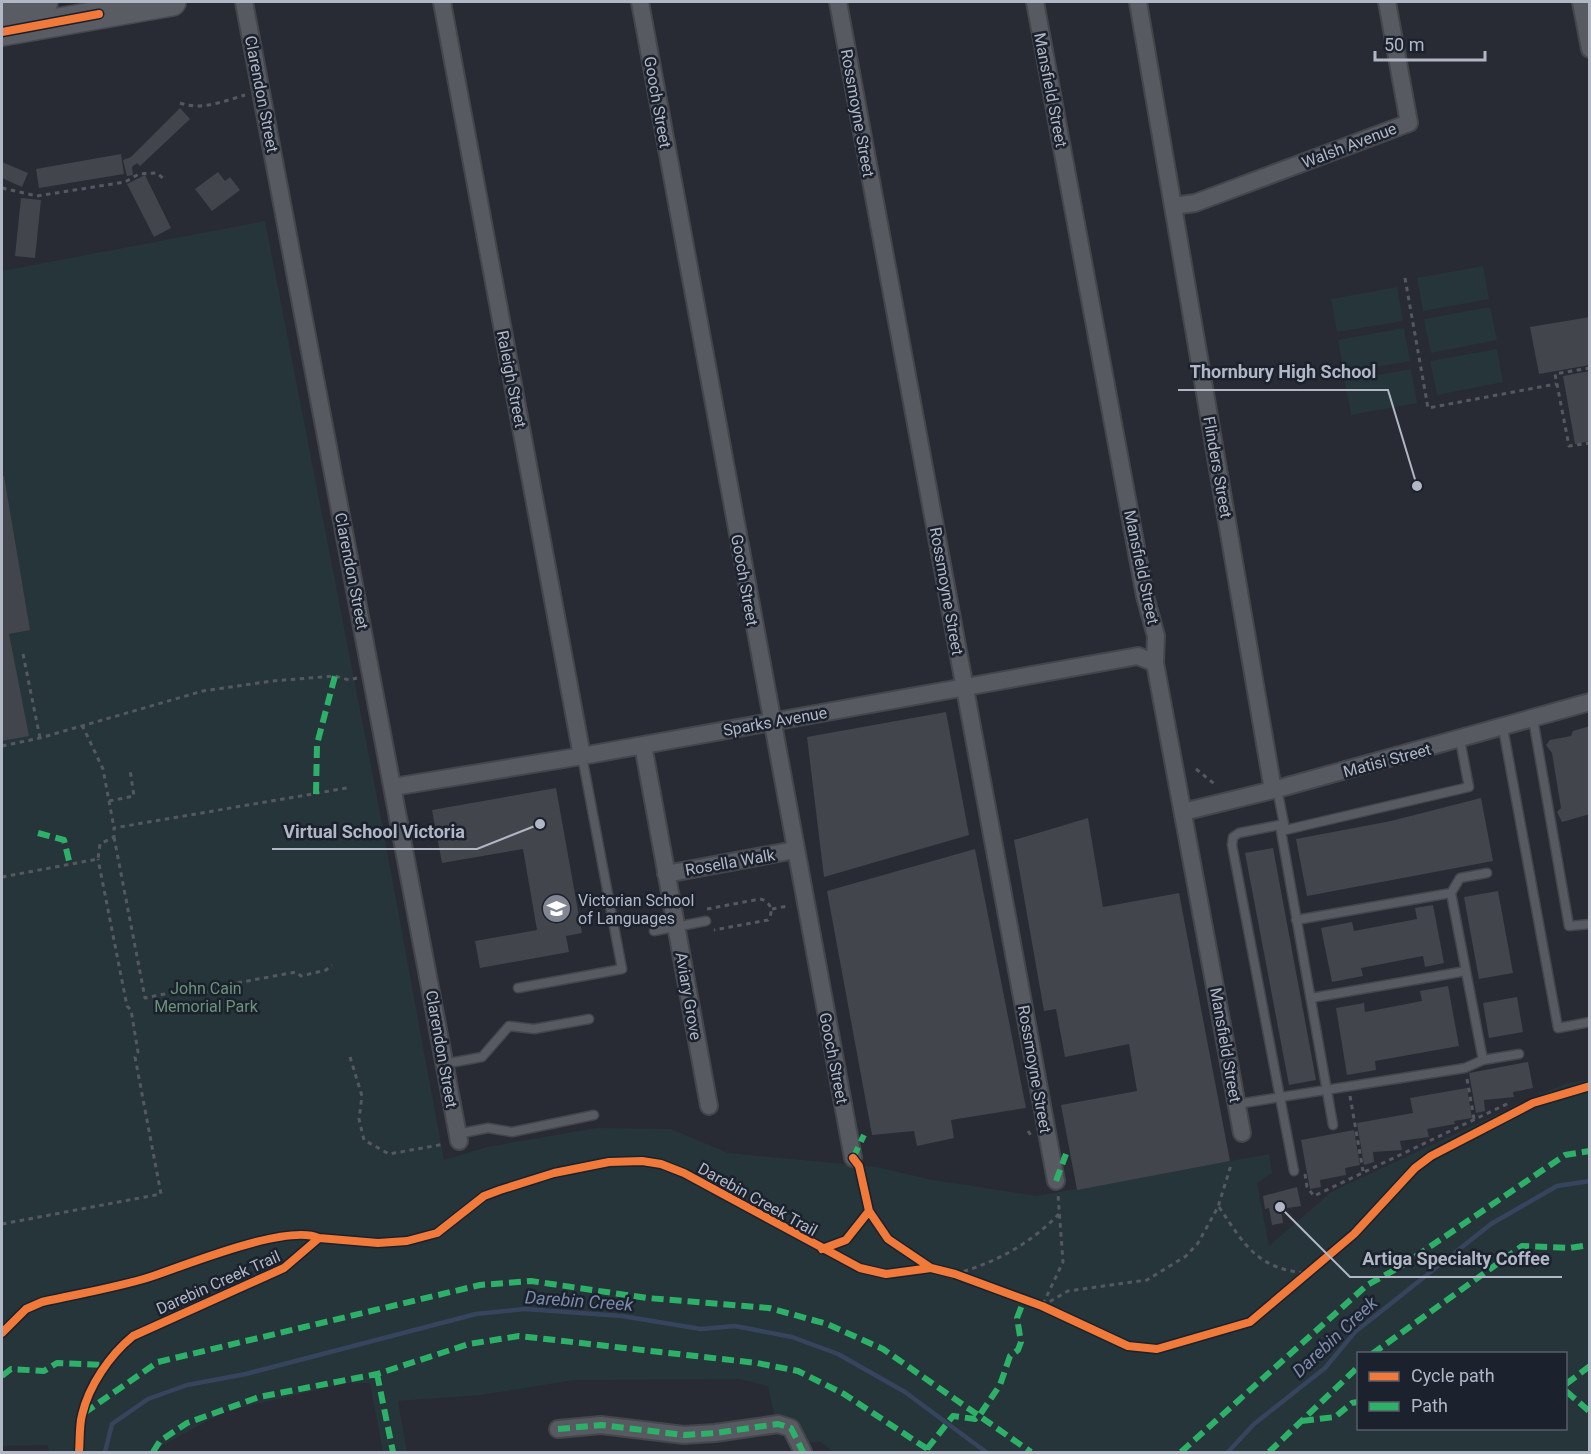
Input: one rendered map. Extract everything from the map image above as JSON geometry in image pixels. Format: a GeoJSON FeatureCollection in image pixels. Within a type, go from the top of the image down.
{"type":"FeatureCollection","features":[{"type":"Feature","properties":{"kind":"main road"},"geometry":{"type":"LineString","coordinates":[[2,9],[44,2]]}},
{"type":"Feature","properties":{"kind":"main road"},"geometry":{"type":"LineString","coordinates":[[2,32],[172,2]]}},
{"type":"Feature","properties":{"kind":"street","name":"Clarendon Street"},"geometry":{"type":"LineString","coordinates":[[244,2],[458,1138]]}},
{"type":"Feature","properties":{"kind":"street","name":"Raleigh Street"},"geometry":{"type":"LineString","coordinates":[[442,2],[582,756]]}},
{"type":"Feature","properties":{"kind":"street","name":"Gooch Street"},"geometry":{"type":"LineString","coordinates":[[640,2],[853,1158]]}},
{"type":"Feature","properties":{"kind":"street","name":"Rossmoyne Street"},"geometry":{"type":"LineString","coordinates":[[838,2],[1056,1181]]}},
{"type":"Feature","properties":{"kind":"street","name":"Mansfield Street"},"geometry":{"type":"LineString","coordinates":[[1035,2],[1145,596],[1156,636],[1155,663],[1242,1133]]}},
{"type":"Feature","properties":{"kind":"street","name":"Flinders Street"},"geometry":{"type":"LineString","coordinates":[[1138,2],[1275,790]]}},
{"type":"Feature","properties":{"kind":"street","name":"Walsh Avenue"},"geometry":{"type":"LineString","coordinates":[[1173,206],[1195,203],[1409,123],[1387,2]]}},
{"type":"Feature","properties":{"kind":"street"},"geometry":{"type":"LineString","coordinates":[[1581,2],[1590,49]]}},
{"type":"Feature","properties":{"kind":"street","name":"Sparks Avenue"},"geometry":{"type":"LineString","coordinates":[[393,787],[582,756],[1138,656],[1155,663]]}},
{"type":"Feature","properties":{"kind":"street","name":"Matisi Street"},"geometry":{"type":"LineString","coordinates":[[1183,812],[1275,790],[1590,702]]}},
{"type":"Feature","properties":{"kind":"street","name":"Aviary Grove"},"geometry":{"type":"LineString","coordinates":[[643,745],[709,1106]]}},
{"type":"Feature","properties":{"kind":"street","name":"Rosella Walk"},"geometry":{"type":"LineString","coordinates":[[666,874],[795,850]]}},
{"type":"Feature","properties":{"kind":"street"},"geometry":{"type":"LineString","coordinates":[[558,1429],[601,1425],[684,1435],[778,1424],[791,1428],[803,1452]]}},
{"type":"Feature","properties":{"kind":"lane"},"geometry":{"type":"LineString","coordinates":[[1533,719],[1569,926],[1590,924]]}},
{"type":"Feature","properties":{"kind":"lane"},"geometry":{"type":"LineString","coordinates":[[1503,728],[1558,1028],[1590,1022]]}},
{"type":"Feature","properties":{"kind":"lane"},"geometry":{"type":"LineString","coordinates":[[1294,1171],[1232,844],[1233,837],[1239,833],[1283,827],[1469,787],[1460,740]]}},
{"type":"Feature","properties":{"kind":"lane"},"geometry":{"type":"LineString","coordinates":[[518,988],[622,969],[582,756]]}},
{"type":"Feature","properties":{"kind":"lane"},"geometry":{"type":"LineString","coordinates":[[1275,790],[1333,1125]]}},
{"type":"Feature","properties":{"kind":"lane"},"geometry":{"type":"LineString","coordinates":[[1483,1060],[1451,893],[1460,878],[1487,873]]}},
{"type":"Feature","properties":{"kind":"lane"},"geometry":{"type":"LineString","coordinates":[[1296,920],[1451,893]]}},
{"type":"Feature","properties":{"kind":"lane"},"geometry":{"type":"LineString","coordinates":[[654,931],[706,921]]}},
{"type":"Feature","properties":{"kind":"lane"},"geometry":{"type":"LineString","coordinates":[[1311,998],[1466,971]]}},
{"type":"Feature","properties":{"kind":"lane"},"geometry":{"type":"LineString","coordinates":[[444,1064],[482,1057],[509,1026],[534,1029],[589,1019]]}},
{"type":"Feature","properties":{"kind":"lane"},"geometry":{"type":"LineString","coordinates":[[1237,1104],[1280,1096],[1291,1098],[1349,1089],[1465,1068],[1483,1060],[1519,1054]]}},
{"type":"Feature","properties":{"kind":"lane"},"geometry":{"type":"LineString","coordinates":[[458,1138],[488,1128],[512,1132],[594,1115]]}},
{"type":"Feature","properties":{"kind":"path"},"geometry":{"type":"LineString","coordinates":[[180,103],[189,106],[204,106],[245,95]]}},
{"type":"Feature","properties":{"kind":"path"},"geometry":{"type":"LineString","coordinates":[[2,188],[37,196],[124,182],[139,174],[157,173],[164,179]]}},
{"type":"Feature","properties":{"kind":"path"},"geometry":{"type":"LineString","coordinates":[[1406,278],[1428,408],[1556,384]]}},
{"type":"Feature","properties":{"kind":"path"},"geometry":{"type":"LineString","coordinates":[[1590,368],[1555,375],[1569,446],[1590,443]]}},
{"type":"Feature","properties":{"kind":"path"},"geometry":{"type":"LineString","coordinates":[[23,654],[40,738]]}},
{"type":"Feature","properties":{"kind":"path"},"geometry":{"type":"LineString","coordinates":[[2,746],[40,738],[203,691],[272,681],[335,676],[349,680],[372,676]]}},
{"type":"Feature","properties":{"kind":"path"},"geometry":{"type":"LineString","coordinates":[[82,725],[103,769],[145,998],[189,989],[196,994],[221,989],[226,984],[296,972],[301,976],[326,970],[332,965]]}},
{"type":"Feature","properties":{"kind":"path"},"geometry":{"type":"LineString","coordinates":[[1196,769],[1217,786]]}},
{"type":"Feature","properties":{"kind":"path"},"geometry":{"type":"LineString","coordinates":[[109,801],[134,796],[129,770]]}},
{"type":"Feature","properties":{"kind":"path"},"geometry":{"type":"LineString","coordinates":[[114,828],[347,788]]}},
{"type":"Feature","properties":{"kind":"path"},"geometry":{"type":"LineString","coordinates":[[2,1224],[161,1194],[135,1057],[138,1052],[131,1010],[126,1006],[98,859],[100,844],[114,837]]}},
{"type":"Feature","properties":{"kind":"path"},"geometry":{"type":"LineString","coordinates":[[2,877],[98,859]]}},
{"type":"Feature","properties":{"kind":"path"},"geometry":{"type":"LineString","coordinates":[[705,909],[760,899],[768,902],[771,909],[768,920],[708,931]]}},
{"type":"Feature","properties":{"kind":"path"},"geometry":{"type":"LineString","coordinates":[[771,909],[788,906]]}},
{"type":"Feature","properties":{"kind":"path"},"geometry":{"type":"LineString","coordinates":[[350,1058],[362,1096],[360,1131],[372,1147],[389,1154],[458,1138]]}},
{"type":"Feature","properties":{"kind":"path"},"geometry":{"type":"LineString","coordinates":[[1465,1068],[1474,1119]]}},
{"type":"Feature","properties":{"kind":"path"},"geometry":{"type":"LineString","coordinates":[[1349,1089],[1363,1171]]}},
{"type":"Feature","properties":{"kind":"path"},"geometry":{"type":"LineString","coordinates":[[1304,1173],[1307,1187],[1314,1196],[1511,1102]]}},
{"type":"Feature","properties":{"kind":"path"},"geometry":{"type":"LineString","coordinates":[[1042,1305],[1068,1291],[1147,1280],[1185,1256],[1198,1243],[1218,1207],[1231,1165]]}},
{"type":"Feature","properties":{"kind":"path"},"geometry":{"type":"LineString","coordinates":[[1042,1305],[1063,1262],[1056,1181]]}},
{"type":"Feature","properties":{"kind":"path"},"geometry":{"type":"LineString","coordinates":[[1218,1207],[1240,1241],[1257,1256],[1272,1266],[1308,1271]]}},
{"type":"Feature","properties":{"kind":"path"},"geometry":{"type":"LineString","coordinates":[[951,1273],[983,1266],[1016,1250],[1042,1231],[1060,1213]]}},
{"type":"Feature","properties":{"kind":"path"},"geometry":{"type":"LineString","coordinates":[[1298,1280],[1308,1271]]}},
{"type":"Feature","properties":{"kind":"path"},"geometry":{"type":"LineString","coordinates":[[951,1273],[975,1281]]}},
{"type":"Feature","properties":{"kind":"path"},"geometry":{"type":"LineString","coordinates":[[1033,1303],[1053,1311]]}},
{"type":"Feature","properties":{"kind":"green space","name":"John Cain Memorial Park"},"geometry":{"type":"Polygon","coordinates":[[[265,221],[377,797],[444,1160],[487,1147],[596,1128],[671,1129],[728,1153],[876,1167],[933,1180],[1037,1196],[1269,1154],[1272,1173],[1257,1183],[1269,1246],[1331,1192],[1536,1096],[1567,1083],[1589,1080],[1589,1452],[833,1452],[821,1442],[806,1442],[799,1426],[775,1417],[768,1386],[739,1379],[574,1380],[481,1395],[398,1401],[407,1452],[383,1452],[370,1383],[348,1383],[226,1411],[150,1452],[49,1452],[48,1445],[2,1446],[2,271],[265,221]]]}},
{"type":"Feature","properties":{"kind":"green space"},"geometry":{"type":"Polygon","coordinates":[[[1483,266],[1489,299],[1423,311],[1417,278],[1483,266]]]}},
{"type":"Feature","properties":{"kind":"green space"},"geometry":{"type":"Polygon","coordinates":[[[1397,287],[1403,321],[1337,332],[1331,299],[1397,287]]]}},
{"type":"Feature","properties":{"kind":"green space"},"geometry":{"type":"Polygon","coordinates":[[[1490,307],[1497,340],[1431,353],[1424,319],[1490,307]]]}},
{"type":"Feature","properties":{"kind":"green space"},"geometry":{"type":"Polygon","coordinates":[[[1404,328],[1410,361],[1344,373],[1338,340],[1404,328]]]}},
{"type":"Feature","properties":{"kind":"green space"},"geometry":{"type":"Polygon","coordinates":[[[1497,349],[1503,382],[1437,395],[1430,361],[1497,349]]]}},
{"type":"Feature","properties":{"kind":"green space"},"geometry":{"type":"Polygon","coordinates":[[[1411,369],[1417,403],[1351,415],[1345,381],[1411,369]]]}},
{"type":"Feature","properties":{"kind":"building"},"geometry":{"type":"Polygon","coordinates":[[[180,108],[190,119],[140,166],[137,163],[132,167],[133,175],[127,176],[123,160],[131,157],[180,108]]]}},
{"type":"Feature","properties":{"kind":"building"},"geometry":{"type":"Polygon","coordinates":[[[121,154],[124,174],[39,188],[36,169],[121,154]]]}},
{"type":"Feature","properties":{"kind":"building"},"geometry":{"type":"Polygon","coordinates":[[[2,162],[28,173],[22,187],[2,178],[2,162]]]}},
{"type":"Feature","properties":{"kind":"building"},"geometry":{"type":"Polygon","coordinates":[[[218,172],[225,181],[230,177],[240,190],[212,211],[195,189],[218,172]]]}},
{"type":"Feature","properties":{"kind":"building"},"geometry":{"type":"Polygon","coordinates":[[[145,175],[171,228],[154,237],[127,184],[145,175]]]}},
{"type":"Feature","properties":{"kind":"building"},"geometry":{"type":"Polygon","coordinates":[[[21,198],[41,200],[35,258],[15,256],[21,198]]]}},
{"type":"Feature","properties":{"kind":"building"},"geometry":{"type":"Polygon","coordinates":[[[1590,317],[1590,365],[1539,374],[1530,327],[1590,317]]]}},
{"type":"Feature","properties":{"kind":"building"},"geometry":{"type":"Polygon","coordinates":[[[1590,371],[1590,441],[1575,444],[1563,376],[1590,371]]]}},
{"type":"Feature","properties":{"kind":"building"},"geometry":{"type":"Polygon","coordinates":[[[2,476],[4,476],[30,630],[9,634],[29,736],[2,741],[2,476]]]}},
{"type":"Feature","properties":{"kind":"building"},"geometry":{"type":"Polygon","coordinates":[[[946,712],[969,835],[824,877],[807,737],[946,712]]]}},
{"type":"Feature","properties":{"kind":"building"},"geometry":{"type":"Polygon","coordinates":[[[1590,726],[1590,814],[1562,822],[1557,812],[1561,808],[1552,753],[1546,745],[1550,740],[1571,736],[1573,731],[1590,726]]]}},
{"type":"Feature","properties":{"kind":"building"},"geometry":{"type":"Polygon","coordinates":[[[556,788],[582,933],[566,936],[569,952],[480,968],[475,941],[537,930],[523,849],[442,863],[432,810],[556,788]]]}},
{"type":"Feature","properties":{"kind":"building"},"geometry":{"type":"Polygon","coordinates":[[[1481,798],[1493,861],[1307,896],[1296,839],[1391,821],[1481,798]]]}},
{"type":"Feature","properties":{"kind":"building"},"geometry":{"type":"Polygon","coordinates":[[[1088,818],[1103,907],[1179,893],[1230,1161],[1077,1190],[1061,1105],[1137,1091],[1129,1044],[1065,1057],[1056,1009],[1044,1011],[1014,840],[1088,818]]]}},
{"type":"Feature","properties":{"kind":"building"},"geometry":{"type":"Polygon","coordinates":[[[1273,848],[1316,1080],[1289,1085],[1245,853],[1273,848]]]}},
{"type":"Feature","properties":{"kind":"building"},"geometry":{"type":"Polygon","coordinates":[[[975,849],[1026,1108],[951,1120],[954,1138],[917,1146],[914,1131],[872,1135],[827,891],[975,849]]]}},
{"type":"Feature","properties":{"kind":"building"},"geometry":{"type":"Polygon","coordinates":[[[1498,891],[1513,973],[1479,979],[1464,897],[1498,891]]]}},
{"type":"Feature","properties":{"kind":"building"},"geometry":{"type":"Polygon","coordinates":[[[1433,905],[1444,963],[1425,967],[1423,956],[1361,968],[1363,976],[1332,982],[1321,928],[1352,922],[1354,931],[1417,919],[1415,908],[1433,905]]]}},
{"type":"Feature","properties":{"kind":"building"},"geometry":{"type":"Polygon","coordinates":[[[1448,986],[1459,1046],[1375,1061],[1376,1070],[1347,1075],[1336,1008],[1364,1003],[1365,1012],[1422,1001],[1420,991],[1448,986]]]}},
{"type":"Feature","properties":{"kind":"building"},"geometry":{"type":"Polygon","coordinates":[[[1517,997],[1523,1032],[1489,1038],[1483,1003],[1517,997]]]}},
{"type":"Feature","properties":{"kind":"building"},"geometry":{"type":"Polygon","coordinates":[[[1528,1062],[1533,1088],[1513,1092],[1514,1097],[1484,1100],[1485,1111],[1476,1113],[1469,1073],[1528,1062]]]}},
{"type":"Feature","properties":{"kind":"building"},"geometry":{"type":"Polygon","coordinates":[[[1467,1088],[1472,1118],[1427,1129],[1429,1137],[1400,1141],[1402,1150],[1373,1152],[1374,1162],[1364,1165],[1357,1123],[1413,1113],[1410,1098],[1467,1088]]]}},
{"type":"Feature","properties":{"kind":"building"},"geometry":{"type":"Polygon","coordinates":[[[1354,1130],[1360,1165],[1345,1168],[1346,1175],[1320,1180],[1321,1187],[1310,1189],[1301,1140],[1354,1130]]]}},
{"type":"Feature","properties":{"kind":"building"},"geometry":{"type":"Polygon","coordinates":[[[1297,1187],[1301,1206],[1281,1209],[1283,1223],[1272,1225],[1269,1208],[1265,1209],[1263,1196],[1297,1187]]]}},
{"type":"Feature","properties":{"kind":"waterway","name":"Darebin Creek"},"geometry":{"type":"LineString","coordinates":[[1228,1452],[1254,1424],[1325,1368],[1355,1332],[1491,1224],[1557,1186],[1590,1181]]}},
{"type":"Feature","properties":{"kind":"waterway","name":"Darebin Creek"},"geometry":{"type":"LineString","coordinates":[[105,1452],[112,1424],[148,1399],[187,1385],[246,1374],[476,1314],[525,1309],[622,1316],[701,1329],[735,1326],[792,1337],[838,1354],[905,1392],[986,1452]]}},
{"type":"Feature","properties":{"kind":"marked path"},"geometry":{"type":"LineString","coordinates":[[316,794],[317,744],[335,676]]}},
{"type":"Feature","properties":{"kind":"marked path"},"geometry":{"type":"LineString","coordinates":[[38,833],[64,840],[70,865]]}},
{"type":"Feature","properties":{"kind":"marked path"},"geometry":{"type":"LineString","coordinates":[[853,1158],[864,1135]]}},
{"type":"Feature","properties":{"kind":"marked path"},"geometry":{"type":"LineString","coordinates":[[1181,1452],[1367,1285],[1400,1267],[1565,1155],[1590,1151]]}},
{"type":"Feature","properties":{"kind":"marked path"},"geometry":{"type":"LineString","coordinates":[[1056,1181],[1066,1154]]}},
{"type":"Feature","properties":{"kind":"marked path"},"geometry":{"type":"LineString","coordinates":[[1375,1352],[1522,1246],[1570,1248],[1590,1245]]}},
{"type":"Feature","properties":{"kind":"marked path"},"geometry":{"type":"LineString","coordinates":[[84,1413],[158,1362],[480,1285],[531,1281],[647,1298],[769,1308],[827,1324],[883,1349],[1031,1452]]}},
{"type":"Feature","properties":{"kind":"marked path"},"geometry":{"type":"LineString","coordinates":[[927,1449],[953,1416],[975,1419],[979,1416],[1000,1385],[1010,1356],[1018,1350],[1021,1342],[1017,1318],[1024,1300]]}},
{"type":"Feature","properties":{"kind":"marked path"},"geometry":{"type":"LineString","coordinates":[[153,1452],[160,1441],[187,1423],[259,1397],[377,1374],[469,1344],[519,1336],[757,1363],[798,1371],[844,1394],[932,1452]]}},
{"type":"Feature","properties":{"kind":"marked path"},"geometry":{"type":"LineString","coordinates":[[2,1376],[11,1369],[44,1371],[57,1363],[107,1365]]}},
{"type":"Feature","properties":{"kind":"marked path"},"geometry":{"type":"LineString","coordinates":[[1567,1383],[1590,1366]]}},
{"type":"Feature","properties":{"kind":"marked path"},"geometry":{"type":"LineString","coordinates":[[1269,1452],[1357,1368]]}},
{"type":"Feature","properties":{"kind":"marked path"},"geometry":{"type":"LineString","coordinates":[[377,1374],[393,1452]]}},
{"type":"Feature","properties":{"kind":"marked path"},"geometry":{"type":"LineString","coordinates":[[1567,1392],[1590,1412]]}},
{"type":"Feature","properties":{"kind":"marked path"},"geometry":{"type":"LineString","coordinates":[[1302,1421],[1335,1417],[1352,1403],[1357,1402]]}},
{"type":"Feature","properties":{"kind":"marked path"},"geometry":{"type":"LineString","coordinates":[[558,1429],[601,1425],[684,1435],[778,1424],[791,1428],[803,1452]]}},
{"type":"Feature","properties":{"kind":"cycle path"},"geometry":{"type":"LineString","coordinates":[[2,32],[99,14]]}},
{"type":"Feature","properties":{"kind":"cycle path","name":"Darebin Creek Trail"},"geometry":{"type":"LineString","coordinates":[[79,1452],[81,1419],[95,1382],[116,1352],[133,1336],[284,1268],[319,1238],[378,1243],[407,1241],[437,1233],[484,1196],[554,1173],[609,1162],[642,1161],[661,1164],[684,1173],[860,1268],[886,1274],[931,1268],[955,1274],[1042,1306],[1128,1346],[1157,1349],[1250,1322],[1354,1234],[1415,1168],[1431,1156],[1533,1103],[1590,1086]]}},
{"type":"Feature","properties":{"kind":"cycle path"},"geometry":{"type":"LineString","coordinates":[[822,1249],[846,1240],[869,1211],[859,1166],[853,1158]]}},
{"type":"Feature","properties":{"kind":"cycle path"},"geometry":{"type":"LineString","coordinates":[[869,1211],[888,1239],[931,1268]]}},
{"type":"Feature","properties":{"kind":"cycle path","name":"Darebin Creek Trail"},"geometry":{"type":"LineString","coordinates":[[2,1333],[26,1309],[42,1302],[137,1281],[260,1241],[284,1236],[304,1235],[319,1238]]}},
{"type":"Feature","properties":{"kind":"place","name":"Thornbury High School"},"geometry":{"type":"Point","coordinates":[1417,486]}},
{"type":"Feature","properties":{"kind":"place","name":"Virtual School Victoria"},"geometry":{"type":"Point","coordinates":[540,824]}},
{"type":"Feature","properties":{"kind":"place","name":"Victorian School of Languages"},"geometry":{"type":"Point","coordinates":[557,909]}},
{"type":"Feature","properties":{"kind":"place","name":"Artiga Specialty Coffee"},"geometry":{"type":"Point","coordinates":[1280,1207]}}]}
